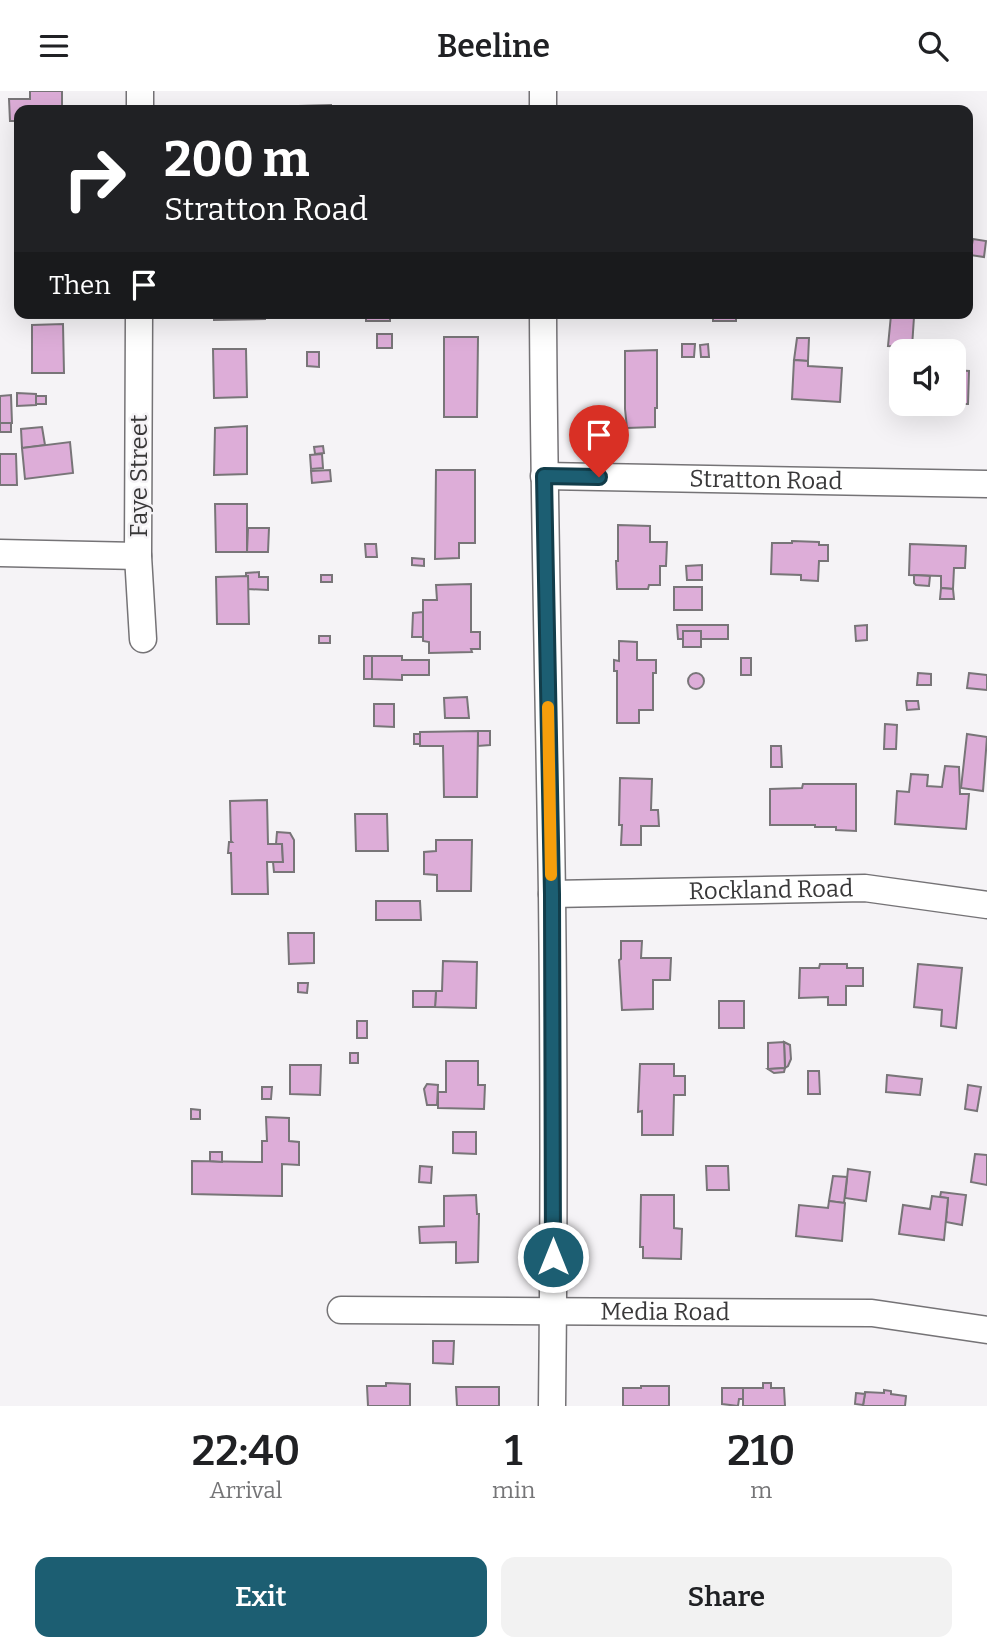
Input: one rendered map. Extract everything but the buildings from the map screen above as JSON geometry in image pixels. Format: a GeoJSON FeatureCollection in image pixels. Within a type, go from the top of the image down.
{"type":"FeatureCollection","features":[{"type":"Feature","properties":{"kind":"street","name":"Faye Street"},"geometry":{"type":"LineString","coordinates":[[139,319],[138,556],[143,639]]}},
{"type":"Feature","properties":{"kind":"street"},"geometry":{"type":"LineString","coordinates":[[543,319],[552,894],[552,1406]]}},
{"type":"Feature","properties":{"kind":"street","name":"Stratton Road"},"geometry":{"type":"LineString","coordinates":[[544,476],[987,484]]}},
{"type":"Feature","properties":{"kind":"street"},"geometry":{"type":"LineString","coordinates":[[0,553],[138,556]]}},
{"type":"Feature","properties":{"kind":"street","name":"Rockland Road"},"geometry":{"type":"LineString","coordinates":[[552,894],[865,888],[987,905]]}},
{"type":"Feature","properties":{"kind":"street","name":"Media Road"},"geometry":{"type":"LineString","coordinates":[[341,1310],[872,1313],[987,1330]]}},
{"type":"Feature","properties":{"kind":"slow traffic"},"geometry":{"type":"LineString","coordinates":[[548,707],[551,875]]}},
{"type":"Feature","properties":{"kind":"route"},"geometry":{"type":"LineString","coordinates":[[553,1257],[552,894],[544,476],[599,477]]}}]}
